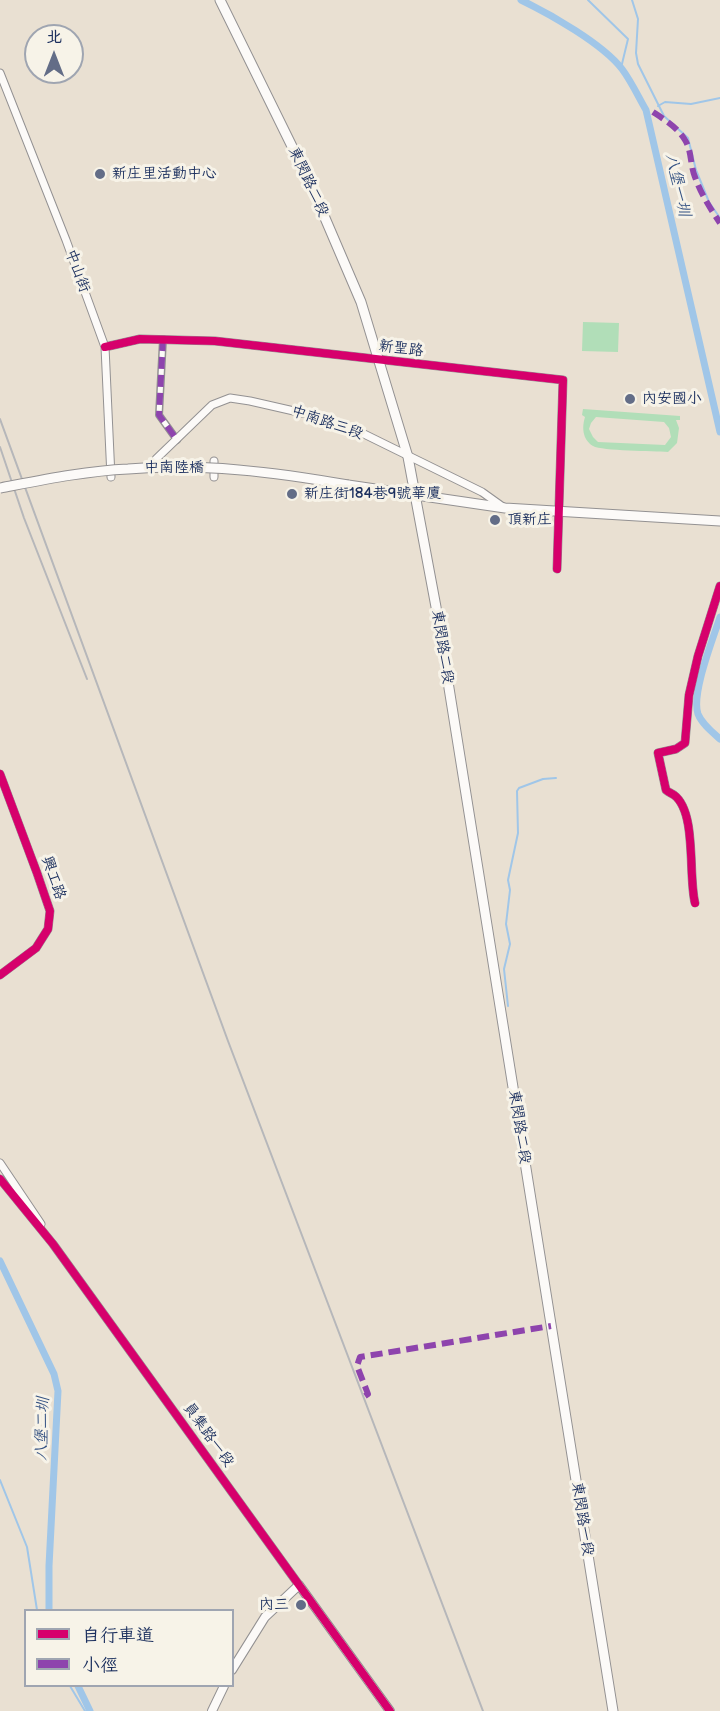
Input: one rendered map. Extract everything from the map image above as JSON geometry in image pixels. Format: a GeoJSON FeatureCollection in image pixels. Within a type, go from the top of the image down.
{"type":"FeatureCollection","features":[{"type":"Feature","properties":{"kind":"main road","name":"東閔路二段"},"geometry":{"type":"LineString","coordinates":[[220,0],[310,183],[361,302],[408,457],[551,1326]]}},
{"type":"Feature","properties":{"kind":"main road","name":"中南陸橋"},"geometry":{"type":"LineString","coordinates":[[0,488],[108,470],[164,467],[220,468],[308,478],[416,496]]}},
{"type":"Feature","properties":{"kind":"main road"},"geometry":{"type":"LineString","coordinates":[[416,496],[505,508],[720,521]]}},
{"type":"Feature","properties":{"kind":"main road","name":"東閔路一段"},"geometry":{"type":"LineString","coordinates":[[551,1326],[613,1711]]}},
{"type":"Feature","properties":{"kind":"street","name":"中山街"},"geometry":{"type":"LineString","coordinates":[[0,74],[66,240],[105,347],[111,477]]}},
{"type":"Feature","properties":{"kind":"street","name":"新聖路"},"geometry":{"type":"LineString","coordinates":[[105,347],[140,339],[214,341],[563,380],[558,511]]}},
{"type":"Feature","properties":{"kind":"street"},"geometry":{"type":"LineString","coordinates":[[162,339],[159,415],[177,440]]}},
{"type":"Feature","properties":{"kind":"street","name":"中南路三段"},"geometry":{"type":"LineString","coordinates":[[156,459],[212,405],[230,398],[274,406],[334,422],[362,433],[482,492],[505,508]]}},
{"type":"Feature","properties":{"kind":"street"},"geometry":{"type":"LineString","coordinates":[[213,461],[214,477]]}},
{"type":"Feature","properties":{"kind":"street"},"geometry":{"type":"LineString","coordinates":[[556,569],[558,511]]}},
{"type":"Feature","properties":{"kind":"street"},"geometry":{"type":"LineString","coordinates":[[695,903],[687,816],[675,795],[666,790],[658,753],[676,749],[685,743],[689,695],[698,656],[720,586]]}},
{"type":"Feature","properties":{"kind":"street","name":"興工路"},"geometry":{"type":"LineString","coordinates":[[0,774],[49,905],[50,920],[45,938],[36,948],[0,975]]}},
{"type":"Feature","properties":{"kind":"street","name":"員集路一段"},"geometry":{"type":"LineString","coordinates":[[0,1163],[31,1206],[53,1244]]}},
{"type":"Feature","properties":{"kind":"street","name":"員集路一段"},"geometry":{"type":"LineString","coordinates":[[0,1179],[53,1244],[390,1711]]}},
{"type":"Feature","properties":{"kind":"street"},"geometry":{"type":"LineString","coordinates":[[234,1667],[265,1617],[299,1585]]}},
{"type":"Feature","properties":{"kind":"street"},"geometry":{"type":"LineString","coordinates":[[212,1711],[224,1687]]}},
{"type":"Feature","properties":{"kind":"green space"},"geometry":{"type":"Polygon","coordinates":[[[583,322],[619,323],[618,352],[582,351],[583,322]]]}},
{"type":"Feature","properties":{"kind":"green space"},"geometry":{"type":"Polygon","coordinates":[[[583,409],[680,416],[680,420],[676,420],[679,428],[677,443],[668,452],[598,448],[589,443],[585,436],[583,429],[585,417],[582,415],[583,409]],[[596,417],[589,429],[598,442],[665,445],[671,437],[669,428],[664,422],[596,417]]]}},
{"type":"Feature","properties":{"kind":"waterway","name":"八堡一圳"},"geometry":{"type":"LineString","coordinates":[[521,0],[561,21],[613,59],[622,69],[646,110],[720,432]]}},
{"type":"Feature","properties":{"kind":"waterway"},"geometry":{"type":"LineString","coordinates":[[588,0],[628,39],[621,68]]}},
{"type":"Feature","properties":{"kind":"waterway"},"geometry":{"type":"LineString","coordinates":[[632,0],[638,19],[636,53],[638,64],[664,116],[688,138],[696,170],[709,202],[720,218]]}},
{"type":"Feature","properties":{"kind":"waterway"},"geometry":{"type":"LineString","coordinates":[[658,106],[665,102],[691,104],[720,98]]}},
{"type":"Feature","properties":{"kind":"waterway","name":"八堡一圳"},"geometry":{"type":"LineString","coordinates":[[720,617],[700,680],[697,705],[702,721],[720,739]]}},
{"type":"Feature","properties":{"kind":"waterway"},"geometry":{"type":"LineString","coordinates":[[508,1006],[504,969],[510,944],[506,924],[510,890],[508,880],[518,833],[517,791],[519,788],[543,779],[556,778]]}},
{"type":"Feature","properties":{"kind":"waterway","name":"八堡二圳"},"geometry":{"type":"LineString","coordinates":[[0,1261],[54,1374],[58,1391],[49,1609]]}},
{"type":"Feature","properties":{"kind":"waterway"},"geometry":{"type":"LineString","coordinates":[[0,1480],[27,1547],[37,1609]]}},
{"type":"Feature","properties":{"kind":"waterway"},"geometry":{"type":"LineString","coordinates":[[71,1687],[85,1711]]}},
{"type":"Feature","properties":{"kind":"waterway","name":"八堡二圳"},"geometry":{"type":"LineString","coordinates":[[78,1687],[90,1711]]}},
{"type":"Feature","properties":{"kind":"railway"},"geometry":{"type":"LineString","coordinates":[[0,419],[228,1041],[483,1711]]}},
{"type":"Feature","properties":{"kind":"railway"},"geometry":{"type":"LineString","coordinates":[[0,447],[24,518],[87,679]]}},
{"type":"Feature","properties":{"kind":"marked path"},"geometry":{"type":"LineString","coordinates":[[653,112],[667,121],[685,140],[697,183],[720,223]]}},
{"type":"Feature","properties":{"kind":"marked path"},"geometry":{"type":"LineString","coordinates":[[163,339],[159,415],[177,440]]}},
{"type":"Feature","properties":{"kind":"marked path"},"geometry":{"type":"LineString","coordinates":[[365,1396],[368,1394],[357,1366],[360,1357],[551,1326]]}},
{"type":"Feature","properties":{"kind":"cycle path"},"geometry":{"type":"LineString","coordinates":[[105,347],[140,339],[215,341],[563,380],[557,569]]}},
{"type":"Feature","properties":{"kind":"cycle path"},"geometry":{"type":"LineString","coordinates":[[695,903],[686,815],[681,803],[666,790],[658,753],[676,749],[685,743],[689,695],[698,656],[720,586]]}},
{"type":"Feature","properties":{"kind":"cycle path"},"geometry":{"type":"LineString","coordinates":[[0,774],[50,911],[48,929],[36,948],[0,975]]}},
{"type":"Feature","properties":{"kind":"cycle path"},"geometry":{"type":"LineString","coordinates":[[0,1179],[53,1244],[390,1711]]}},
{"type":"Feature","properties":{"kind":"place","name":"新庄里活動中心"},"geometry":{"type":"Point","coordinates":[100,174]}},
{"type":"Feature","properties":{"kind":"place","name":"內安國小"},"geometry":{"type":"Point","coordinates":[630,399]}},
{"type":"Feature","properties":{"kind":"place","name":"新庄街184巷9號華廈"},"geometry":{"type":"Point","coordinates":[292,494]}},
{"type":"Feature","properties":{"kind":"place","name":"頂新庄"},"geometry":{"type":"Point","coordinates":[495,520]}},
{"type":"Feature","properties":{"kind":"place","name":"內三"},"geometry":{"type":"Point","coordinates":[301,1605]}}]}
